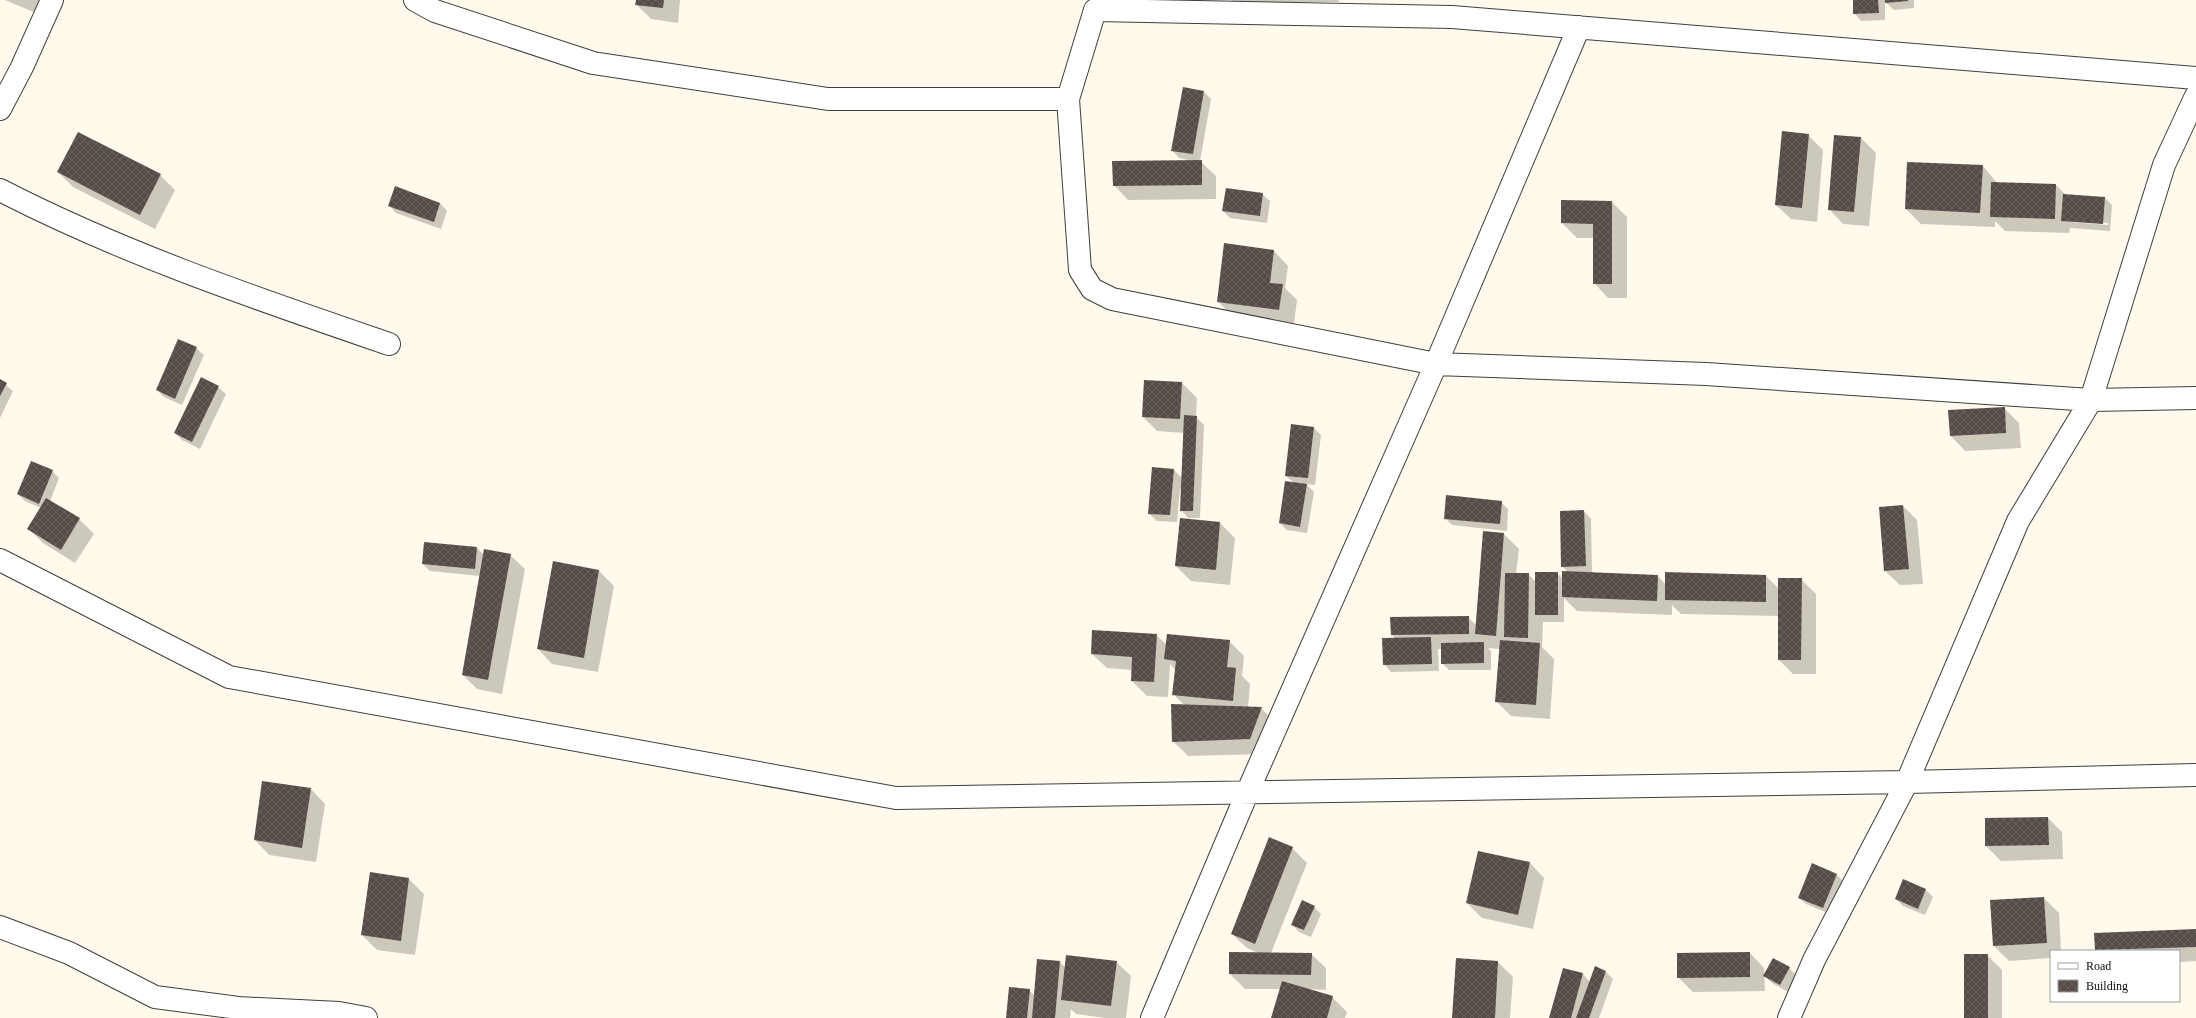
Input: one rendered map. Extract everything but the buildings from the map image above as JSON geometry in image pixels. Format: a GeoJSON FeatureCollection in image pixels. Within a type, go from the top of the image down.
{"type":"FeatureCollection","features":[{"type":"Feature","properties":{"kind":"street"},"geometry":{"type":"LineString","coordinates":[[0,109],[22,67],[52,0]]}},
{"type":"Feature","properties":{"kind":"street"},"geometry":{"type":"LineString","coordinates":[[415,0],[434,10],[592,63],[788,93],[828,99],[1068,99]]}},
{"type":"Feature","properties":{"kind":"street"},"geometry":{"type":"LineString","coordinates":[[2196,78],[1452,17],[1095,10],[1068,99],[1080,270],[1092,289],[1112,299],[1436,364],[1706,374],[2091,400],[2196,398]]}},
{"type":"Feature","properties":{"kind":"street"},"geometry":{"type":"LineString","coordinates":[[1152,1018],[1248,791],[1436,364],[1579,27]]}},
{"type":"Feature","properties":{"kind":"street"},"geometry":{"type":"LineString","coordinates":[[1789,1018],[1814,960],[1907,782],[2018,521],[2091,400],[2164,165],[2196,96]]}},
{"type":"Feature","properties":{"kind":"street"},"geometry":{"type":"LineString","coordinates":[[0,190],[57,220],[235,290],[389,344]]}},
{"type":"Feature","properties":{"kind":"street"},"geometry":{"type":"LineString","coordinates":[[0,560],[229,677],[896,798],[1248,791],[1907,782],[2196,775]]}},
{"type":"Feature","properties":{"kind":"street"},"geometry":{"type":"LineString","coordinates":[[0,926],[68,953],[155,997],[238,1008],[339,1013],[366,1018]]}}]}
